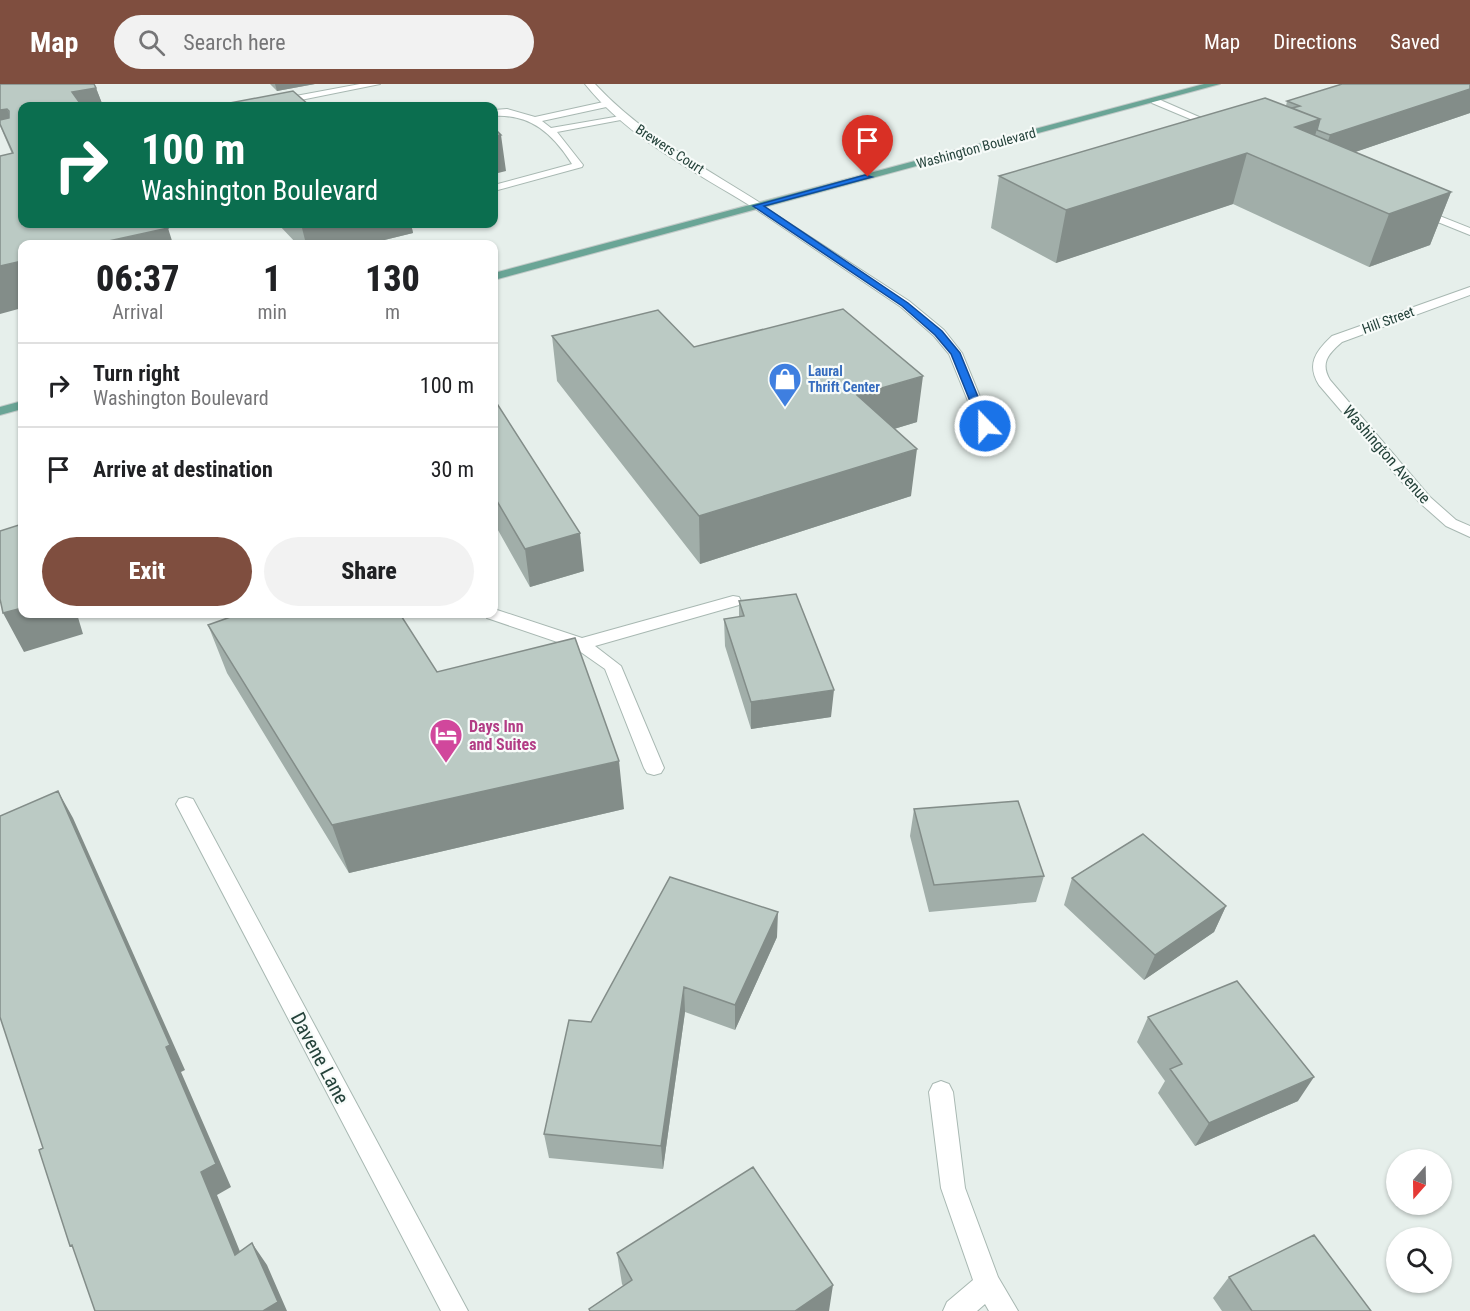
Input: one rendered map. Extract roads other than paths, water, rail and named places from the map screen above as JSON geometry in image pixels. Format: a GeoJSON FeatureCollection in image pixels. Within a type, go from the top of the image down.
{"type":"FeatureCollection","features":[{"type":"Feature","properties":{"kind":"main road","name":"Washington Boulevard"},"geometry":{"type":"LineString","coordinates":[[498,276],[1215,84]]}},
{"type":"Feature","properties":{"kind":"main road"},"geometry":{"type":"LineString","coordinates":[[0,411],[18,406]]}},
{"type":"Feature","properties":{"kind":"street"},"geometry":{"type":"LineString","coordinates":[[279,102],[375,84]]}},
{"type":"Feature","properties":{"kind":"street","name":"Brewers Court"},"geometry":{"type":"LineString","coordinates":[[590,84],[623,117],[905,304],[939,333],[955,353],[992,443]]}},
{"type":"Feature","properties":{"kind":"street"},"geometry":{"type":"LineString","coordinates":[[1155,101],[1229,132]]}},
{"type":"Feature","properties":{"kind":"street"},"geometry":{"type":"LineString","coordinates":[[534,120],[608,104]]}},
{"type":"Feature","properties":{"kind":"street"},"geometry":{"type":"LineString","coordinates":[[498,112],[521,113],[534,120],[549,131],[578,165],[498,187]]}},
{"type":"Feature","properties":{"kind":"street"},"geometry":{"type":"LineString","coordinates":[[549,131],[623,117]]}},
{"type":"Feature","properties":{"kind":"street"},"geometry":{"type":"LineString","coordinates":[[1404,204],[1470,232]]}},
{"type":"Feature","properties":{"kind":"street","name":"Hill Street"},"geometry":{"type":"LineString","coordinates":[[1318,364],[1322,352],[1337,339],[1470,291]]}},
{"type":"Feature","properties":{"kind":"street","name":"Washington Avenue"},"geometry":{"type":"LineString","coordinates":[[1318,364],[1319,374],[1324,382],[1425,500],[1451,523],[1470,532]]}},
{"type":"Feature","properties":{"kind":"street"},"geometry":{"type":"LineString","coordinates":[[581,644],[733,601]]}},
{"type":"Feature","properties":{"kind":"street"},"geometry":{"type":"LineString","coordinates":[[498,616],[581,644],[612,666],[654,768]]}},
{"type":"Feature","properties":{"kind":"street","name":"Davene Lane"},"geometry":{"type":"LineString","coordinates":[[186,804],[455,1311]]}},
{"type":"Feature","properties":{"kind":"street"},"geometry":{"type":"LineString","coordinates":[[941,1092],[953,1188],[988,1285],[1005,1311]]}},
{"type":"Feature","properties":{"kind":"street"},"geometry":{"type":"LineString","coordinates":[[956,1311],[988,1285]]}},
{"type":"Feature","properties":{"kind":"place","name":"Laural Thrift Center"},"geometry":{"type":"Point","coordinates":[785,408]}},
{"type":"Feature","properties":{"kind":"place","name":"Days Inn and Suites"},"geometry":{"type":"Point","coordinates":[446,764]}}]}
